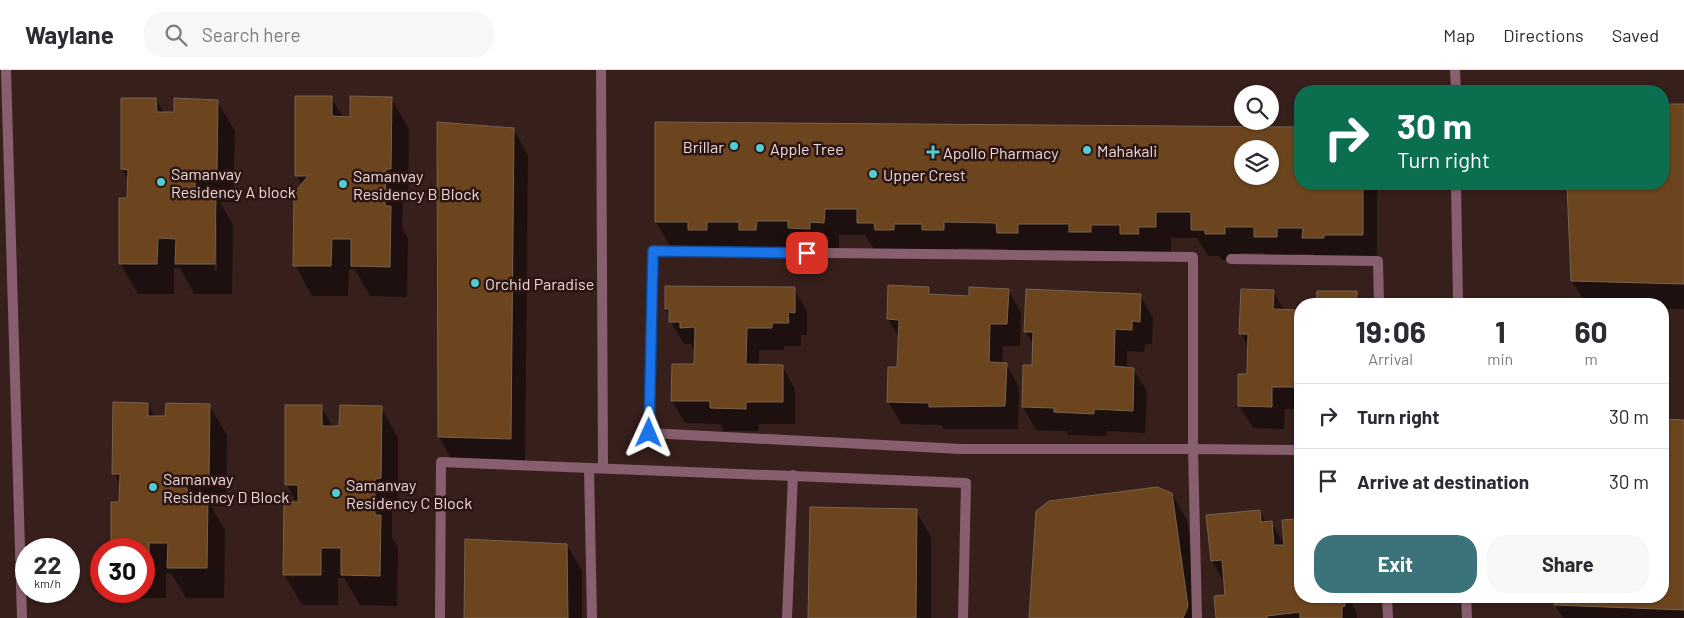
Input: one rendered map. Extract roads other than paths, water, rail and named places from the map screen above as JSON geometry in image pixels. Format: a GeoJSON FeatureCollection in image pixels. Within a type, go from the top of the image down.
{"type":"FeatureCollection","features":[{"type":"Feature","properties":{"kind":"street"},"geometry":{"type":"LineString","coordinates":[[6,70],[22,618]]}},
{"type":"Feature","properties":{"kind":"street"},"geometry":{"type":"LineString","coordinates":[[601,70],[603,467]]}},
{"type":"Feature","properties":{"kind":"street"},"geometry":{"type":"LineString","coordinates":[[1455,70],[1456,85]]}},
{"type":"Feature","properties":{"kind":"street"},"geometry":{"type":"LineString","coordinates":[[1456,190],[1458,298]]}},
{"type":"Feature","properties":{"kind":"street"},"geometry":{"type":"LineString","coordinates":[[1197,618],[1194,449],[1193,257],[653,251],[649,433],[961,449],[1194,449],[1294,450]]}},
{"type":"Feature","properties":{"kind":"street"},"geometry":{"type":"LineString","coordinates":[[1232,259],[1378,261],[1378,298]]}},
{"type":"Feature","properties":{"kind":"street"},"geometry":{"type":"LineString","coordinates":[[440,618],[441,462],[966,483],[963,618]]}},
{"type":"Feature","properties":{"kind":"street"},"geometry":{"type":"LineString","coordinates":[[589,468],[592,618]]}},
{"type":"Feature","properties":{"kind":"street"},"geometry":{"type":"LineString","coordinates":[[787,618],[792,475]]}},
{"type":"Feature","properties":{"kind":"street"},"geometry":{"type":"LineString","coordinates":[[1387,603],[1388,618]]}},
{"type":"Feature","properties":{"kind":"street"},"geometry":{"type":"LineString","coordinates":[[1466,603],[1467,618]]}},
{"type":"Feature","properties":{"kind":"place","name":"Brillar"},"geometry":{"type":"Point","coordinates":[734,146]}},
{"type":"Feature","properties":{"kind":"place","name":"Apple Tree"},"geometry":{"type":"Point","coordinates":[760,148]}},
{"type":"Feature","properties":{"kind":"place","name":"Mahakali"},"geometry":{"type":"Point","coordinates":[1087,150]}},
{"type":"Feature","properties":{"kind":"place","name":"Apollo Pharmacy"},"geometry":{"type":"Point","coordinates":[933,152]}},
{"type":"Feature","properties":{"kind":"place","name":"Upper Crest"},"geometry":{"type":"Point","coordinates":[873,174]}},
{"type":"Feature","properties":{"kind":"place","name":"Samanvay Residency A block"},"geometry":{"type":"Point","coordinates":[161,182]}},
{"type":"Feature","properties":{"kind":"place","name":"Samanvay Residency B Block"},"geometry":{"type":"Point","coordinates":[343,184]}},
{"type":"Feature","properties":{"kind":"place","name":"Orchid Paradise"},"geometry":{"type":"Point","coordinates":[475,283]}},
{"type":"Feature","properties":{"kind":"place","name":"Samanvay Residency D Block"},"geometry":{"type":"Point","coordinates":[153,487]}},
{"type":"Feature","properties":{"kind":"place","name":"Samanvay Residency C Block"},"geometry":{"type":"Point","coordinates":[336,493]}}]}
